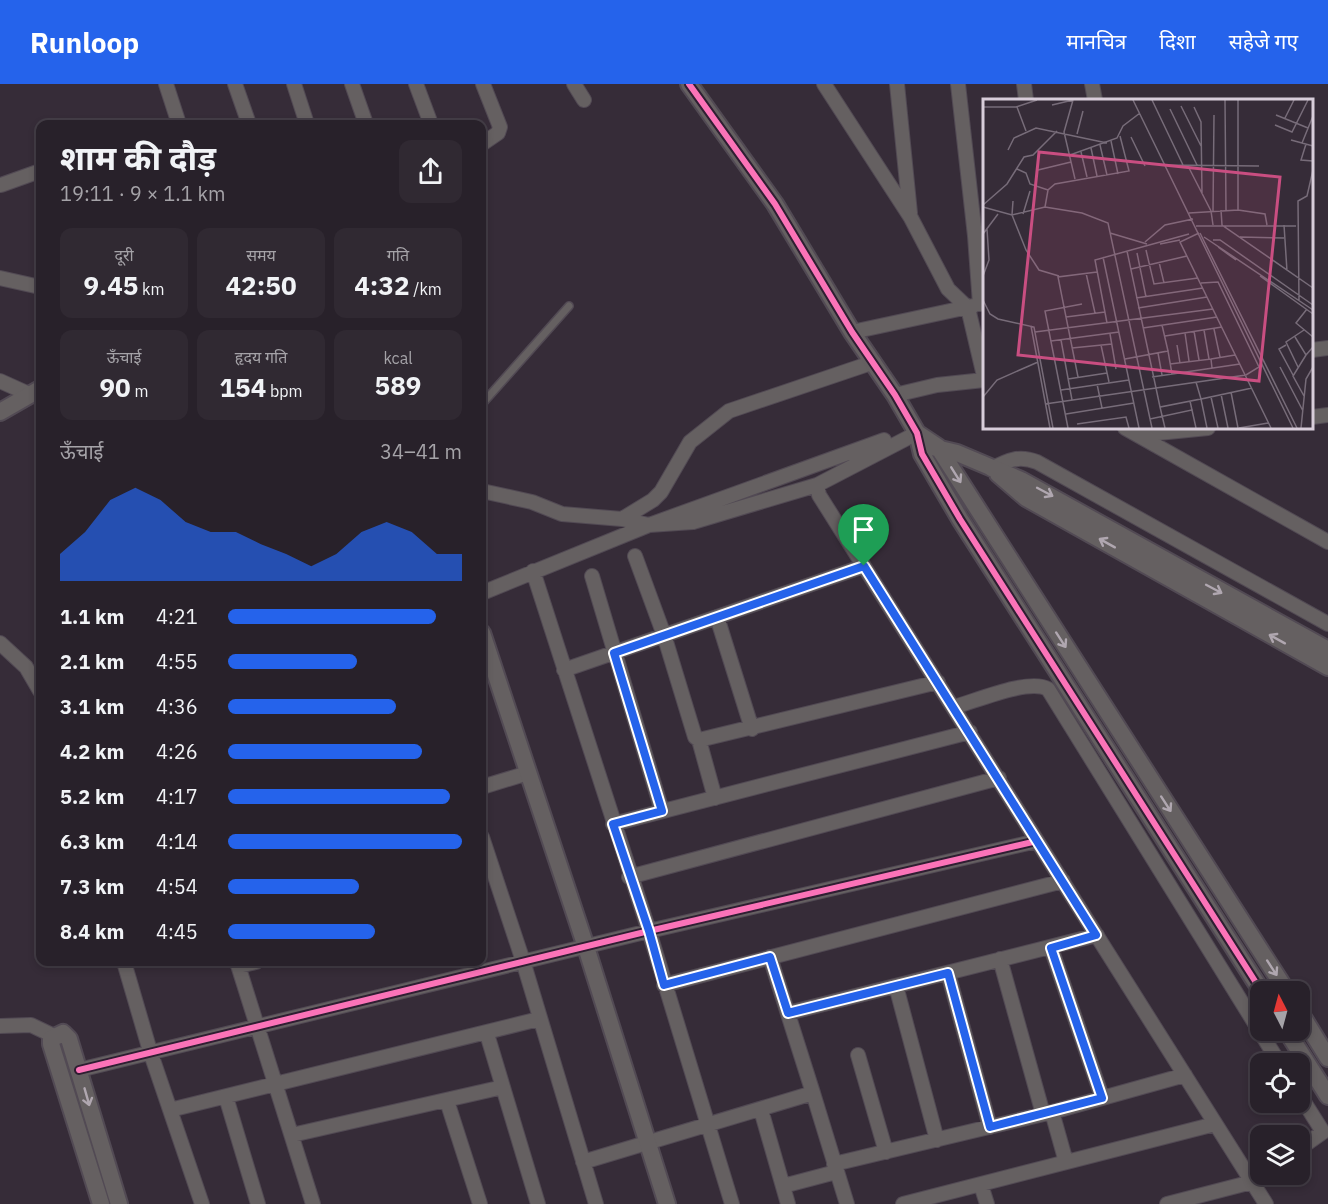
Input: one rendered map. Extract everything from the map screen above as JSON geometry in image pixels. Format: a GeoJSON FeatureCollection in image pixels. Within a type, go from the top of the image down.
{"type":"FeatureCollection","features":[{"type":"Feature","properties":{"kind":"street"},"geometry":{"type":"LineString","coordinates":[[166,84],[173,120]]}},
{"type":"Feature","properties":{"kind":"street"},"geometry":{"type":"LineString","coordinates":[[235,84],[248,120]]}},
{"type":"Feature","properties":{"kind":"street"},"geometry":{"type":"LineString","coordinates":[[294,84],[307,120]]}},
{"type":"Feature","properties":{"kind":"street"},"geometry":{"type":"LineString","coordinates":[[352,84],[365,120]]}},
{"type":"Feature","properties":{"kind":"street"},"geometry":{"type":"LineString","coordinates":[[416,84],[429,120]]}},
{"type":"Feature","properties":{"kind":"street"},"geometry":{"type":"LineString","coordinates":[[483,84],[500,127],[498,134],[486,142]]}},
{"type":"Feature","properties":{"kind":"street"},"geometry":{"type":"LineString","coordinates":[[574,84],[584,100]]}},
{"type":"Feature","properties":{"kind":"street"},"geometry":{"type":"LineString","coordinates":[[693,84],[775,204],[852,333],[895,395],[917,433],[922,454],[960,519],[1256,981]]}},
{"type":"Feature","properties":{"kind":"street"},"geometry":{"type":"LineString","coordinates":[[824,84],[911,218],[948,289],[977,305]]}},
{"type":"Feature","properties":{"kind":"street"},"geometry":{"type":"LineString","coordinates":[[897,84],[911,218]]}},
{"type":"Feature","properties":{"kind":"street"},"geometry":{"type":"LineString","coordinates":[[958,84],[975,236],[977,305],[983,368]]}},
{"type":"Feature","properties":{"kind":"street"},"geometry":{"type":"LineString","coordinates":[[1024,84],[1026,99]]}},
{"type":"Feature","properties":{"kind":"street"},"geometry":{"type":"LineString","coordinates":[[1092,84],[1095,99]]}},
{"type":"Feature","properties":{"kind":"street"},"geometry":{"type":"LineString","coordinates":[[1,185],[36,172]]}},
{"type":"Feature","properties":{"kind":"street"},"geometry":{"type":"LineString","coordinates":[[0,278],[36,286]]}},
{"type":"Feature","properties":{"kind":"street"},"geometry":{"type":"LineString","coordinates":[[852,333],[977,305]]}},
{"type":"Feature","properties":{"kind":"street"},"geometry":{"type":"LineString","coordinates":[[1313,350],[1328,348]]}},
{"type":"Feature","properties":{"kind":"street"},"geometry":{"type":"LineString","coordinates":[[622,519],[653,500],[664,487],[690,442],[729,411],[874,362]]}},
{"type":"Feature","properties":{"kind":"street"},"geometry":{"type":"LineString","coordinates":[[895,395],[937,385],[983,378]]}},
{"type":"Feature","properties":{"kind":"street"},"geometry":{"type":"LineString","coordinates":[[0,381],[36,392]]}},
{"type":"Feature","properties":{"kind":"street"},"geometry":{"type":"LineString","coordinates":[[0,412],[36,392]]}},
{"type":"Feature","properties":{"kind":"street"},"geometry":{"type":"LineString","coordinates":[[1313,417],[1328,415]]}},
{"type":"Feature","properties":{"kind":"street"},"geometry":{"type":"LineString","coordinates":[[1132,431],[1183,429]]}},
{"type":"Feature","properties":{"kind":"street"},"geometry":{"type":"LineString","coordinates":[[1132,431],[1328,542]]}},
{"type":"Feature","properties":{"kind":"street"},"geometry":{"type":"LineString","coordinates":[[917,433],[938,447],[1021,480],[1088,515],[1203,583],[1328,650]]}},
{"type":"Feature","properties":{"kind":"street"},"geometry":{"type":"LineString","coordinates":[[486,492],[532,502],[562,514],[622,519],[649,525],[693,522],[817,485],[917,433]]}},
{"type":"Feature","properties":{"kind":"street"},"geometry":{"type":"LineString","coordinates":[[486,591],[649,525],[884,440]]}},
{"type":"Feature","properties":{"kind":"street"},"geometry":{"type":"LineString","coordinates":[[922,454],[938,447]]}},
{"type":"Feature","properties":{"kind":"street"},"geometry":{"type":"LineString","coordinates":[[938,447],[1280,981]]}},
{"type":"Feature","properties":{"kind":"street"},"geometry":{"type":"LineString","coordinates":[[991,469],[1011,459],[1027,458],[1037,462],[1328,624]]}},
{"type":"Feature","properties":{"kind":"street"},"geometry":{"type":"LineString","coordinates":[[991,469],[1026,498],[1328,667]]}},
{"type":"Feature","properties":{"kind":"street"},"geometry":{"type":"LineString","coordinates":[[817,485],[819,495],[1215,1124],[1250,1169]]}},
{"type":"Feature","properties":{"kind":"street"},"geometry":{"type":"LineString","coordinates":[[635,556],[664,635],[695,736],[699,740],[715,798]]}},
{"type":"Feature","properties":{"kind":"street"},"geometry":{"type":"LineString","coordinates":[[564,670],[864,566]]}},
{"type":"Feature","properties":{"kind":"street"},"geometry":{"type":"LineString","coordinates":[[533,571],[629,877],[649,931],[732,1204]]}},
{"type":"Feature","properties":{"kind":"street"},"geometry":{"type":"LineString","coordinates":[[592,576],[662,811]]}},
{"type":"Feature","properties":{"kind":"street"},"geometry":{"type":"LineString","coordinates":[[717,617],[752,729]]}},
{"type":"Feature","properties":{"kind":"street"},"geometry":{"type":"LineString","coordinates":[[0,643],[26,667],[36,684]]}},
{"type":"Feature","properties":{"kind":"street"},"geometry":{"type":"LineString","coordinates":[[486,645],[586,947],[667,1204]]}},
{"type":"Feature","properties":{"kind":"street"},"geometry":{"type":"LineString","coordinates":[[954,707],[1022,687],[1042,685],[1059,673]]}},
{"type":"Feature","properties":{"kind":"street"},"geometry":{"type":"LineString","coordinates":[[699,740],[752,729],[938,682]]}},
{"type":"Feature","properties":{"kind":"street"},"geometry":{"type":"LineString","coordinates":[[1042,685],[1060,704],[1273,1053]]}},
{"type":"Feature","properties":{"kind":"street"},"geometry":{"type":"LineString","coordinates":[[613,824],[970,732]]}},
{"type":"Feature","properties":{"kind":"street"},"geometry":{"type":"LineString","coordinates":[[486,786],[528,773]]}},
{"type":"Feature","properties":{"kind":"street"},"geometry":{"type":"LineString","coordinates":[[629,877],[999,778]]}},
{"type":"Feature","properties":{"kind":"street"},"geometry":{"type":"LineString","coordinates":[[486,966],[523,962],[1037,841]]}},
{"type":"Feature","properties":{"kind":"street"},"geometry":{"type":"LineString","coordinates":[[486,849],[523,962],[596,1204]]}},
{"type":"Feature","properties":{"kind":"street"},"geometry":{"type":"LineString","coordinates":[[664,985],[1063,881]]}},
{"type":"Feature","properties":{"kind":"street"},"geometry":{"type":"LineString","coordinates":[[788,1013],[1096,935]]}},
{"type":"Feature","properties":{"kind":"street"},"geometry":{"type":"LineString","coordinates":[[1051,948],[1102,1098]]}},
{"type":"Feature","properties":{"kind":"street"},"geometry":{"type":"LineString","coordinates":[[770,957],[847,1204]]}},
{"type":"Feature","properties":{"kind":"street"},"geometry":{"type":"LineString","coordinates":[[1000,959],[1048,1113],[1066,1162]]}},
{"type":"Feature","properties":{"kind":"street"},"geometry":{"type":"LineString","coordinates":[[125,966],[150,1051],[202,1204]]}},
{"type":"Feature","properties":{"kind":"street"},"geometry":{"type":"LineString","coordinates":[[239,966],[314,1204]]}},
{"type":"Feature","properties":{"kind":"street"},"geometry":{"type":"LineString","coordinates":[[79,1070],[258,1025],[467,968],[486,966]]}},
{"type":"Feature","properties":{"kind":"street"},"geometry":{"type":"LineString","coordinates":[[948,973],[990,1127]]}},
{"type":"Feature","properties":{"kind":"street"},"geometry":{"type":"LineString","coordinates":[[896,986],[937,1140]]}},
{"type":"Feature","properties":{"kind":"street"},"geometry":{"type":"LineString","coordinates":[[170,1110],[487,1034],[539,1019]]}},
{"type":"Feature","properties":{"kind":"street"},"geometry":{"type":"LineString","coordinates":[[0,1026],[31,1025],[54,1036],[63,1033],[66,1035],[79,1070],[118,1204]]}},
{"type":"Feature","properties":{"kind":"street"},"geometry":{"type":"LineString","coordinates":[[1310,1029],[1328,1058]]}},
{"type":"Feature","properties":{"kind":"street"},"geometry":{"type":"LineString","coordinates":[[487,1034],[538,1204]]}},
{"type":"Feature","properties":{"kind":"street"},"geometry":{"type":"LineString","coordinates":[[54,1036],[51,1044],[101,1204]]}},
{"type":"Feature","properties":{"kind":"street"},"geometry":{"type":"LineString","coordinates":[[1293,1041],[1328,1096]]}},
{"type":"Feature","properties":{"kind":"street"},"geometry":{"type":"LineString","coordinates":[[858,1055],[886,1152]]}},
{"type":"Feature","properties":{"kind":"street"},"geometry":{"type":"LineString","coordinates":[[783,1186],[886,1152],[1048,1113],[1185,1076]]}},
{"type":"Feature","properties":{"kind":"street"},"geometry":{"type":"LineString","coordinates":[[292,1136],[503,1087]]}},
{"type":"Feature","properties":{"kind":"street"},"geometry":{"type":"LineString","coordinates":[[583,1162],[813,1093]]}},
{"type":"Feature","properties":{"kind":"street"},"geometry":{"type":"LineString","coordinates":[[226,1097],[258,1204]]}},
{"type":"Feature","properties":{"kind":"street"},"geometry":{"type":"LineString","coordinates":[[447,1101],[480,1204]]}},
{"type":"Feature","properties":{"kind":"street"},"geometry":{"type":"LineString","coordinates":[[1310,1109],[1326,1131],[1310,1142]]}},
{"type":"Feature","properties":{"kind":"street"},"geometry":{"type":"LineString","coordinates":[[761,1110],[789,1204]]}},
{"type":"Feature","properties":{"kind":"street"},"geometry":{"type":"LineString","coordinates":[[903,1204],[1215,1124]]}},
{"type":"Feature","properties":{"kind":"street"},"geometry":{"type":"LineString","coordinates":[[1167,1204],[1250,1180]]}},
{"type":"Feature","properties":{"kind":"street"},"geometry":{"type":"LineString","coordinates":[[981,1185],[987,1204]]}},
{"type":"Feature","properties":{"kind":"street"},"geometry":{"type":"LineString","coordinates":[[1259,1185],[1266,1204]]}},
{"type":"Feature","properties":{"kind":"lane"},"geometry":{"type":"LineString","coordinates":[[486,399],[569,306]]}},
{"type":"Feature","properties":{"kind":"cycle path"},"geometry":{"type":"LineString","coordinates":[[689,84],[775,204],[852,332],[895,395],[917,433],[922,454],[960,519],[1255,981]]}},
{"type":"Feature","properties":{"kind":"cycle path"},"geometry":{"type":"LineString","coordinates":[[79,1070],[649,931],[1037,841]]}},
{"type":"Feature","properties":{"kind":"route"},"geometry":{"type":"LineString","coordinates":[[864,566],[980,747],[1096,935],[1051,948],[1102,1098],[990,1127],[948,973],[788,1013],[770,957],[664,985],[649,931],[613,824],[662,811],[614,653],[864,566]]}}]}
